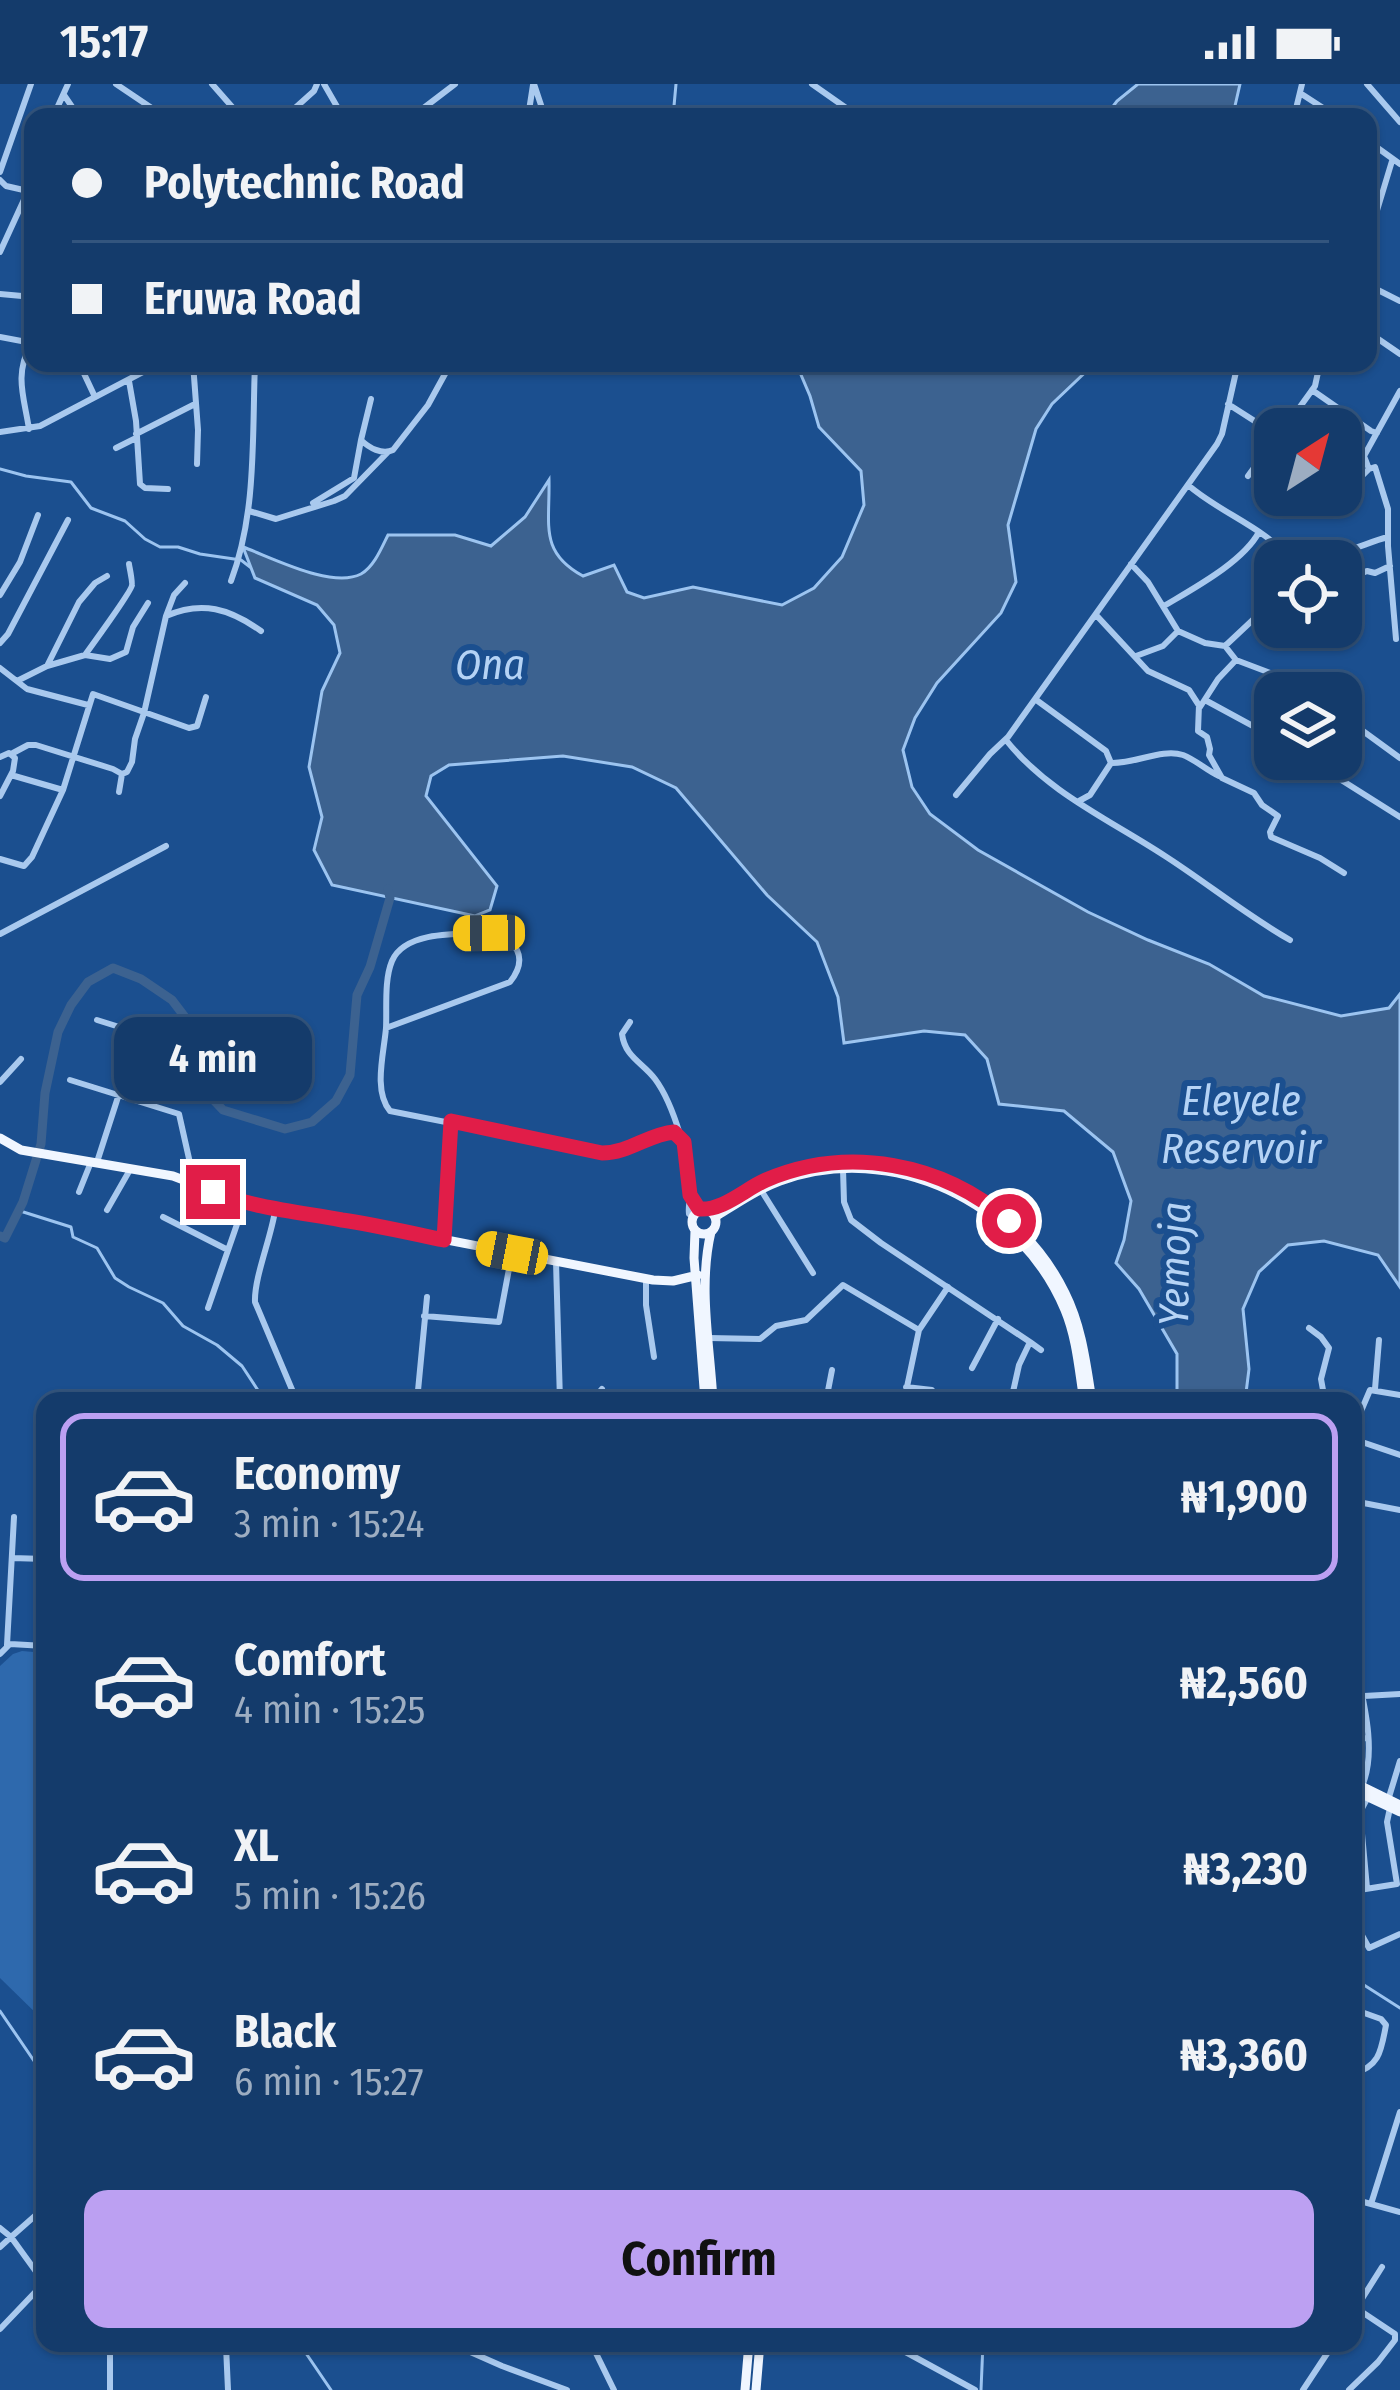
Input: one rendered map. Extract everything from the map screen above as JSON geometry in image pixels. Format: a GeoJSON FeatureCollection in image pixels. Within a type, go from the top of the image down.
{"type":"FeatureCollection","features":[{"type":"Feature","properties":{"kind":"main road"},"geometry":{"type":"LineString","coordinates":[[0,1138],[21,1150],[131,1168],[275,1209],[646,1278],[673,1281],[701,1274]]}},
{"type":"Feature","properties":{"kind":"main road"},"geometry":{"type":"LineString","coordinates":[[709,1212],[781,1174],[830,1163],[887,1164],[954,1184],[988,1203],[1016,1227],[1051,1269],[1077,1323],[1087,1392]]}},
{"type":"Feature","properties":{"kind":"main road"},"geometry":{"type":"LineString","coordinates":[[709,1392],[693,1215],[783,1180],[843,1169],[886,1170],[932,1182],[979,1206],[1013,1232],[1064,1308],[1086,1392]]}},
{"type":"Feature","properties":{"kind":"main road"},"geometry":{"type":"LineString","coordinates":[[701,1274],[716,1226],[709,1212]]}},
{"type":"Feature","properties":{"kind":"main road"},"geometry":{"type":"LineString","coordinates":[[695,1231],[711,1232]]}},
{"type":"Feature","properties":{"kind":"main road"},"geometry":{"type":"LineString","coordinates":[[1362,1789],[1395,1806]]}},
{"type":"Feature","properties":{"kind":"main road"},"geometry":{"type":"LineString","coordinates":[[1362,1792],[1395,1806]]}},
{"type":"Feature","properties":{"kind":"main road"},"geometry":{"type":"LineString","coordinates":[[746,2390],[749,2352]]}},
{"type":"Feature","properties":{"kind":"main road"},"geometry":{"type":"LineString","coordinates":[[756,2390],[759,2352]]}},
{"type":"Feature","properties":{"kind":"street"},"geometry":{"type":"LineString","coordinates":[[2,182],[31,84]]}},
{"type":"Feature","properties":{"kind":"street"},"geometry":{"type":"LineString","coordinates":[[57,108],[68,84]]}},
{"type":"Feature","properties":{"kind":"street"},"geometry":{"type":"LineString","coordinates":[[116,84],[152,108]]}},
{"type":"Feature","properties":{"kind":"street"},"geometry":{"type":"LineString","coordinates":[[212,84],[233,108]]}},
{"type":"Feature","properties":{"kind":"street"},"geometry":{"type":"LineString","coordinates":[[295,108],[320,84]]}},
{"type":"Feature","properties":{"kind":"street"},"geometry":{"type":"LineString","coordinates":[[424,108],[455,84]]}},
{"type":"Feature","properties":{"kind":"street"},"geometry":{"type":"LineString","coordinates":[[812,84],[846,108]]}},
{"type":"Feature","properties":{"kind":"street"},"geometry":{"type":"LineString","coordinates":[[1368,84],[1400,122]]}},
{"type":"Feature","properties":{"kind":"street"},"geometry":{"type":"LineString","coordinates":[[1301,89],[1325,108]]}},
{"type":"Feature","properties":{"kind":"street"},"geometry":{"type":"LineString","coordinates":[[63,94],[73,108]]}},
{"type":"Feature","properties":{"kind":"street"},"geometry":{"type":"LineString","coordinates":[[1377,215],[1398,164]]}},
{"type":"Feature","properties":{"kind":"street"},"geometry":{"type":"LineString","coordinates":[[0,252],[24,200]]}},
{"type":"Feature","properties":{"kind":"street"},"geometry":{"type":"LineString","coordinates":[[24,360],[22,397],[29,430]]}},
{"type":"Feature","properties":{"kind":"street"},"geometry":{"type":"LineString","coordinates":[[83,372],[95,397]]}},
{"type":"Feature","properties":{"kind":"street"},"geometry":{"type":"LineString","coordinates":[[0,432],[29,430],[144,372]]}},
{"type":"Feature","properties":{"kind":"street"},"geometry":{"type":"LineString","coordinates":[[193,372],[197,464]]}},
{"type":"Feature","properties":{"kind":"street"},"geometry":{"type":"LineString","coordinates":[[232,581],[244,548],[249,511],[256,372]]}},
{"type":"Feature","properties":{"kind":"street"},"geometry":{"type":"LineString","coordinates":[[307,508],[345,496],[393,450],[446,372]]}},
{"type":"Feature","properties":{"kind":"street"},"geometry":{"type":"LineString","coordinates":[[956,796],[1006,740],[1222,434],[1236,372]]}},
{"type":"Feature","properties":{"kind":"street"},"geometry":{"type":"LineString","coordinates":[[1299,408],[1319,372]]}},
{"type":"Feature","properties":{"kind":"street"},"geometry":{"type":"LineString","coordinates":[[129,381],[140,484],[168,490]]}},
{"type":"Feature","properties":{"kind":"street"},"geometry":{"type":"LineString","coordinates":[[1312,390],[1377,433]]}},
{"type":"Feature","properties":{"kind":"street"},"geometry":{"type":"LineString","coordinates":[[1369,469],[1364,456],[1400,391]]}},
{"type":"Feature","properties":{"kind":"street"},"geometry":{"type":"LineString","coordinates":[[249,511],[276,520],[288,518],[354,478],[371,399]]}},
{"type":"Feature","properties":{"kind":"street"},"geometry":{"type":"LineString","coordinates":[[116,448],[195,404]]}},
{"type":"Feature","properties":{"kind":"street"},"geometry":{"type":"LineString","coordinates":[[1228,404],[1254,422]]}},
{"type":"Feature","properties":{"kind":"street"},"geometry":{"type":"LineString","coordinates":[[361,440],[374,450],[388,452]]}},
{"type":"Feature","properties":{"kind":"street"},"geometry":{"type":"LineString","coordinates":[[1248,476],[1254,467]]}},
{"type":"Feature","properties":{"kind":"street"},"geometry":{"type":"LineString","coordinates":[[1362,476],[1375,467],[1389,514],[1396,639]]}},
{"type":"Feature","properties":{"kind":"street"},"geometry":{"type":"LineString","coordinates":[[1188,485],[1270,540]]}},
{"type":"Feature","properties":{"kind":"street"},"geometry":{"type":"LineString","coordinates":[[1384,498],[1400,494]]}},
{"type":"Feature","properties":{"kind":"street"},"geometry":{"type":"LineString","coordinates":[[0,595],[20,562],[38,515]]}},
{"type":"Feature","properties":{"kind":"street"},"geometry":{"type":"LineString","coordinates":[[0,644],[68,520]]}},
{"type":"Feature","properties":{"kind":"street"},"geometry":{"type":"LineString","coordinates":[[1164,606],[1238,560],[1259,532]]}},
{"type":"Feature","properties":{"kind":"street"},"geometry":{"type":"LineString","coordinates":[[1362,545],[1388,537]]}},
{"type":"Feature","properties":{"kind":"street"},"geometry":{"type":"LineString","coordinates":[[86,656],[133,587],[129,564]]}},
{"type":"Feature","properties":{"kind":"street"},"geometry":{"type":"LineString","coordinates":[[1131,564],[1178,631],[1225,646],[1236,660],[1268,672]]}},
{"type":"Feature","properties":{"kind":"street"},"geometry":{"type":"LineString","coordinates":[[1362,573],[1390,566]]}},
{"type":"Feature","properties":{"kind":"street"},"geometry":{"type":"LineString","coordinates":[[47,666],[79,602],[106,576]]}},
{"type":"Feature","properties":{"kind":"street"},"geometry":{"type":"LineString","coordinates":[[0,757],[36,745],[122,774],[128,772],[166,616],[184,583]]}},
{"type":"Feature","properties":{"kind":"street"},"geometry":{"type":"LineString","coordinates":[[17,681],[47,666],[86,656],[110,659],[125,652],[148,603]]}},
{"type":"Feature","properties":{"kind":"street"},"geometry":{"type":"LineString","coordinates":[[166,616],[210,606],[261,631]]}},
{"type":"Feature","properties":{"kind":"street"},"geometry":{"type":"LineString","coordinates":[[1096,615],[1148,671],[1254,728]]}},
{"type":"Feature","properties":{"kind":"street"},"geometry":{"type":"LineString","coordinates":[[1225,646],[1254,619]]}},
{"type":"Feature","properties":{"kind":"street"},"geometry":{"type":"LineString","coordinates":[[1136,656],[1163,646],[1178,631]]}},
{"type":"Feature","properties":{"kind":"street"},"geometry":{"type":"LineString","coordinates":[[1222,778],[1209,755],[1207,737],[1198,731],[1202,702],[1236,660]]}},
{"type":"Feature","properties":{"kind":"street"},"geometry":{"type":"LineString","coordinates":[[0,668],[27,689],[88,705]]}},
{"type":"Feature","properties":{"kind":"street"},"geometry":{"type":"LineString","coordinates":[[0,859],[26,865],[63,790],[91,697],[97,693],[194,728],[206,697]]}},
{"type":"Feature","properties":{"kind":"street"},"geometry":{"type":"LineString","coordinates":[[1035,699],[1106,751],[1111,764],[1102,781],[1090,796],[1077,802]]}},
{"type":"Feature","properties":{"kind":"street"},"geometry":{"type":"LineString","coordinates":[[1362,730],[1400,758]]}},
{"type":"Feature","properties":{"kind":"street"},"geometry":{"type":"LineString","coordinates":[[1006,740],[1077,802],[1290,940]]}},
{"type":"Feature","properties":{"kind":"street"},"geometry":{"type":"LineString","coordinates":[[1111,764],[1170,752],[1187,756],[1251,792],[1278,816],[1270,834],[1276,842],[1320,858],[1344,873]]}},
{"type":"Feature","properties":{"kind":"street"},"geometry":{"type":"LineString","coordinates":[[0,796],[11,776],[13,753]]}},
{"type":"Feature","properties":{"kind":"street"},"geometry":{"type":"LineString","coordinates":[[118,792],[122,774]]}},
{"type":"Feature","properties":{"kind":"street"},"geometry":{"type":"LineString","coordinates":[[11,776],[63,790]]}},
{"type":"Feature","properties":{"kind":"street"},"geometry":{"type":"LineString","coordinates":[[1341,780],[1400,817]]}},
{"type":"Feature","properties":{"kind":"street"},"geometry":{"type":"LineString","coordinates":[[0,934],[166,846]]}},
{"type":"Feature","properties":{"kind":"street"},"geometry":{"type":"LineString","coordinates":[[386,1028],[510,982],[518,959],[514,943],[499,934],[421,939],[392,959],[386,1028],[381,1094],[385,1106],[390,1111],[602,1153],[621,1151],[665,1132],[677,1134]]}},
{"type":"Feature","properties":{"kind":"street"},"geometry":{"type":"LineString","coordinates":[[97,1020],[164,1041],[147,1103]]}},
{"type":"Feature","properties":{"kind":"street"},"geometry":{"type":"LineString","coordinates":[[630,1022],[622,1034],[625,1048],[655,1079],[684,1142],[689,1214],[693,1215]]}},
{"type":"Feature","properties":{"kind":"street"},"geometry":{"type":"LineString","coordinates":[[0,1082],[21,1059]]}},
{"type":"Feature","properties":{"kind":"street"},"geometry":{"type":"LineString","coordinates":[[70,1080],[175,1112],[182,1118],[190,1182]]}},
{"type":"Feature","properties":{"kind":"street"},"geometry":{"type":"LineString","coordinates":[[80,1192],[119,1094]]}},
{"type":"Feature","properties":{"kind":"street"},"geometry":{"type":"LineString","coordinates":[[444,1240],[451,1121]]}},
{"type":"Feature","properties":{"kind":"street"},"geometry":{"type":"LineString","coordinates":[[107,1210],[131,1168]]}},
{"type":"Feature","properties":{"kind":"street"},"geometry":{"type":"LineString","coordinates":[[843,1169],[844,1202],[851,1220],[1041,1350]]}},
{"type":"Feature","properties":{"kind":"street"},"geometry":{"type":"LineString","coordinates":[[761,1190],[813,1273]]}},
{"type":"Feature","properties":{"kind":"street"},"geometry":{"type":"LineString","coordinates":[[690,1195],[699,1209],[709,1212]]}},
{"type":"Feature","properties":{"kind":"street"},"geometry":{"type":"LineString","coordinates":[[208,1308],[244,1202]]}},
{"type":"Feature","properties":{"kind":"street"},"geometry":{"type":"LineString","coordinates":[[275,1209],[254,1299],[293,1392]]}},
{"type":"Feature","properties":{"kind":"street"},"geometry":{"type":"LineString","coordinates":[[163,1217],[228,1250]]}},
{"type":"Feature","properties":{"kind":"street"},"geometry":{"type":"LineString","coordinates":[[424,1316],[499,1322],[512,1253]]}},
{"type":"Feature","properties":{"kind":"street"},"geometry":{"type":"LineString","coordinates":[[556,1262],[560,1392]]}},
{"type":"Feature","properties":{"kind":"street"},"geometry":{"type":"LineString","coordinates":[[646,1278],[654,1358]]}},
{"type":"Feature","properties":{"kind":"street"},"geometry":{"type":"LineString","coordinates":[[707,1346],[763,1338],[776,1326],[806,1320],[843,1285],[919,1330]]}},
{"type":"Feature","properties":{"kind":"street"},"geometry":{"type":"LineString","coordinates":[[906,1392],[919,1330],[948,1287]]}},
{"type":"Feature","properties":{"kind":"street"},"geometry":{"type":"LineString","coordinates":[[417,1392],[427,1297]]}},
{"type":"Feature","properties":{"kind":"street"},"geometry":{"type":"LineString","coordinates":[[972,1368],[999,1318]]}},
{"type":"Feature","properties":{"kind":"street"},"geometry":{"type":"LineString","coordinates":[[1309,1328],[1329,1348],[1321,1373],[1324,1392]]}},
{"type":"Feature","properties":{"kind":"street"},"geometry":{"type":"LineString","coordinates":[[1375,1389],[1379,1340]]}},
{"type":"Feature","properties":{"kind":"street"},"geometry":{"type":"LineString","coordinates":[[1013,1392],[1018,1365],[1030,1342]]}},
{"type":"Feature","properties":{"kind":"street"},"geometry":{"type":"LineString","coordinates":[[828,1392],[832,1370]]}},
{"type":"Feature","properties":{"kind":"street"},"geometry":{"type":"LineString","coordinates":[[907,1387],[933,1392]]}},
{"type":"Feature","properties":{"kind":"street"},"geometry":{"type":"LineString","coordinates":[[1362,1406],[1367,1392],[1375,1389],[1400,1395]]}},
{"type":"Feature","properties":{"kind":"street"},"geometry":{"type":"LineString","coordinates":[[1362,1442],[1400,1455]]}},
{"type":"Feature","properties":{"kind":"street"},"geometry":{"type":"LineString","coordinates":[[1362,1504],[1400,1510]]}},
{"type":"Feature","properties":{"kind":"street"},"geometry":{"type":"LineString","coordinates":[[7,1646],[14,1517]]}},
{"type":"Feature","properties":{"kind":"street"},"geometry":{"type":"LineString","coordinates":[[12,1558],[36,1559]]}},
{"type":"Feature","properties":{"kind":"street"},"geometry":{"type":"LineString","coordinates":[[0,1586],[10,1587]]}},
{"type":"Feature","properties":{"kind":"street"},"geometry":{"type":"LineString","coordinates":[[0,1654],[7,1646],[36,1645]]}},
{"type":"Feature","properties":{"kind":"street"},"geometry":{"type":"LineString","coordinates":[[1362,1688],[1368,1768],[1362,1777]]}},
{"type":"Feature","properties":{"kind":"street"},"geometry":{"type":"LineString","coordinates":[[1364,1696],[1400,1694]]}},
{"type":"Feature","properties":{"kind":"street"},"geometry":{"type":"LineString","coordinates":[[1362,1738],[1367,1738]]}},
{"type":"Feature","properties":{"kind":"street"},"geometry":{"type":"LineString","coordinates":[[1362,1889],[1399,1883],[1387,1822],[1395,1806],[1400,1761]]}},
{"type":"Feature","properties":{"kind":"street"},"geometry":{"type":"LineString","coordinates":[[1362,1808],[1368,1797]]}},
{"type":"Feature","properties":{"kind":"street"},"geometry":{"type":"LineString","coordinates":[[1362,1837],[1367,1888]]}},
{"type":"Feature","properties":{"kind":"street"},"geometry":{"type":"LineString","coordinates":[[1362,1936],[1369,1948],[1400,1934]]}},
{"type":"Feature","properties":{"kind":"street"},"geometry":{"type":"LineString","coordinates":[[1362,2012],[1386,2025],[1375,2064],[1362,2071]]}},
{"type":"Feature","properties":{"kind":"street"},"geometry":{"type":"LineString","coordinates":[[1371,2204],[1400,2112]]}},
{"type":"Feature","properties":{"kind":"street"},"geometry":{"type":"LineString","coordinates":[[1390,2144],[1400,2147]]}},
{"type":"Feature","properties":{"kind":"street"},"geometry":{"type":"LineString","coordinates":[[1362,2202],[1400,2212]]}},
{"type":"Feature","properties":{"kind":"street"},"geometry":{"type":"LineString","coordinates":[[0,2246],[36,2215]]}},
{"type":"Feature","properties":{"kind":"street"},"geometry":{"type":"LineString","coordinates":[[0,2228],[36,2271]]}},
{"type":"Feature","properties":{"kind":"street"},"geometry":{"type":"LineString","coordinates":[[1362,2298],[1382,2267]]}},
{"type":"Feature","properties":{"kind":"street"},"geometry":{"type":"LineString","coordinates":[[0,2329],[36,2292]]}},
{"type":"Feature","properties":{"kind":"street"},"geometry":{"type":"LineString","coordinates":[[1349,2390],[1395,2340],[1387,2326],[1362,2315]]}},
{"type":"Feature","properties":{"kind":"street"},"geometry":{"type":"LineString","coordinates":[[110,2352],[110,2390]]}},
{"type":"Feature","properties":{"kind":"street"},"geometry":{"type":"LineString","coordinates":[[226,2352],[228,2390]]}},
{"type":"Feature","properties":{"kind":"street"},"geometry":{"type":"LineString","coordinates":[[470,2352],[567,2390]]}},
{"type":"Feature","properties":{"kind":"street"},"geometry":{"type":"LineString","coordinates":[[595,2352],[614,2390]]}},
{"type":"Feature","properties":{"kind":"street"},"geometry":{"type":"LineString","coordinates":[[906,2352],[974,2389]]}},
{"type":"Feature","properties":{"kind":"street"},"geometry":{"type":"LineString","coordinates":[[1304,2390],[1328,2352]]}},
{"type":"Feature","properties":{"kind":"shaded area"},"geometry":{"type":"Polygon","coordinates":[[[36,1652],[36,2013],[0,1978],[0,1666],[13,1654],[36,1652]]]}},
{"type":"Feature","properties":{"kind":"water"},"geometry":{"type":"Polygon","coordinates":[[[1138,84],[1240,84],[1234,108],[1112,108],[1138,84]]]}},
{"type":"Feature","properties":{"kind":"water","name":"Eleyele Reservoir"},"geometry":{"type":"Polygon","coordinates":[[[800,372],[1086,372],[1052,404],[1036,429],[1008,525],[1016,582],[1001,613],[937,683],[915,718],[903,750],[912,787],[930,814],[978,850],[1088,912],[1209,964],[1264,996],[1341,1016],[1389,1008],[1400,994],[1400,1287],[1378,1255],[1324,1241],[1288,1245],[1259,1272],[1243,1309],[1249,1369],[1246,1392],[1177,1392],[1177,1354],[1139,1289],[1116,1263],[1131,1201],[1113,1152],[1064,1111],[999,1104],[987,1059],[965,1035],[924,1031],[844,1043],[838,997],[817,942],[767,895],[676,788],[632,767],[563,756],[449,765],[431,776],[426,796],[497,886],[490,910],[475,916],[332,885],[314,850],[322,817],[309,767],[322,691],[340,653],[334,625],[317,605],[255,578],[243,547],[302,570],[349,578],[370,567],[388,535],[455,535],[491,546],[525,517],[549,480],[553,547],[583,576],[614,565],[627,592],[644,598],[693,587],[782,605],[814,588],[842,557],[864,505],[861,471],[819,427],[800,372]]]}},
{"type":"Feature","properties":{"kind":"waterway"},"geometry":{"type":"LineString","coordinates":[[674,108],[676,84]]}},
{"type":"Feature","properties":{"kind":"waterway"},"geometry":{"type":"LineString","coordinates":[[0,469],[71,482],[91,508],[125,521],[160,547],[241,560],[250,567]]}},
{"type":"Feature","properties":{"kind":"waterway","name":"Ona"},"geometry":{"type":"LineString","coordinates":[[0,1236],[5,1238],[23,1202],[41,1144],[45,1093],[58,1032],[88,982],[113,968],[141,979],[172,1000],[191,1025],[204,1090],[223,1110],[285,1129],[312,1122],[336,1101],[350,1075],[357,995],[370,967],[390,898],[388,889]]}},
{"type":"Feature","properties":{"kind":"waterway"},"geometry":{"type":"LineString","coordinates":[[17,1210],[71,1227],[73,1237],[97,1248],[115,1278],[163,1303],[183,1326],[217,1345],[242,1366],[259,1392]]}},
{"type":"Feature","properties":{"kind":"waterway"},"geometry":{"type":"LineString","coordinates":[[1362,1984],[1400,2008]]}},
{"type":"Feature","properties":{"kind":"waterway"},"geometry":{"type":"LineString","coordinates":[[0,2011],[36,2064]]}},
{"type":"Feature","properties":{"kind":"waterway"},"geometry":{"type":"LineString","coordinates":[[305,2352],[331,2390]]}},
{"type":"Feature","properties":{"kind":"waterway","name":"Yemoja"},"geometry":{"type":"LineString","coordinates":[[981,2390],[983,2352]]}},
{"type":"Feature","properties":{"kind":"route"},"geometry":{"type":"LineString","coordinates":[[213,1192],[291,1213],[444,1240],[451,1121],[602,1153],[674,1132],[684,1142],[690,1195],[699,1209],[715,1208],[781,1174],[817,1165],[862,1162],[945,1180],[988,1203],[1009,1221]]}}]}
